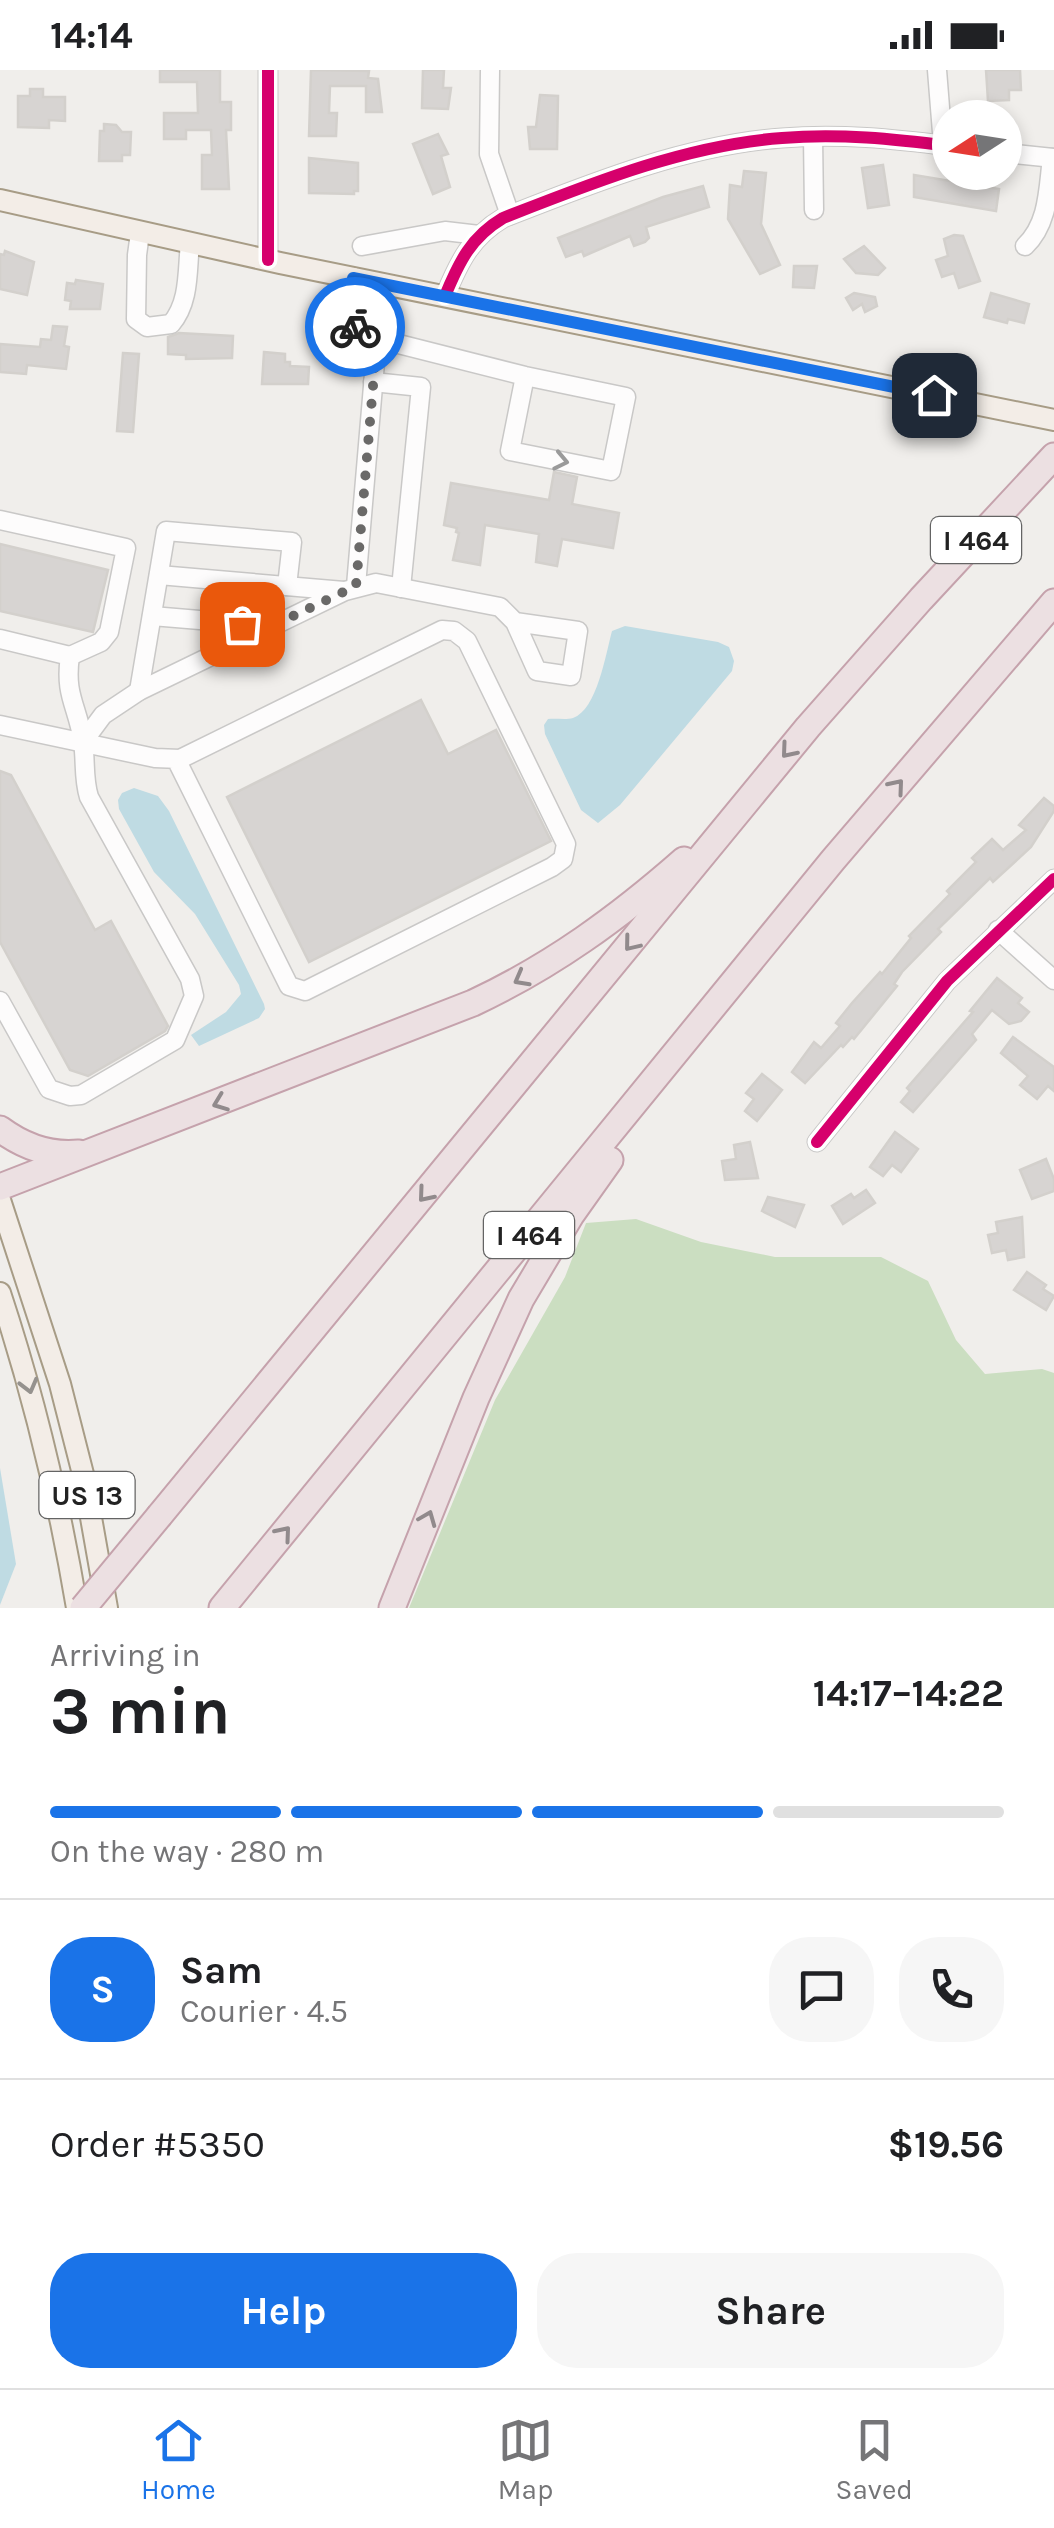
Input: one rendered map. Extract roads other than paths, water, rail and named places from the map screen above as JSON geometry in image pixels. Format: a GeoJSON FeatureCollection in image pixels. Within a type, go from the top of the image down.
{"type":"FeatureCollection","features":[{"type":"Feature","properties":{"kind":"highway","name":"I 464"},"geometry":{"type":"LineString","coordinates":[[80,1608],[736,814],[921,598],[1054,456]]}},
{"type":"Feature","properties":{"kind":"highway","name":"I 464"},"geometry":{"type":"LineString","coordinates":[[222,1608],[833,860],[1054,602]]}},
{"type":"Feature","properties":{"kind":"highway"},"geometry":{"type":"LineString","coordinates":[[0,1188],[473,1004],[513,984],[592,936],[736,814]]}},
{"type":"Feature","properties":{"kind":"highway"},"geometry":{"type":"LineString","coordinates":[[392,1608],[502,1336],[538,1268],[607,1164],[833,860]]}},
{"type":"Feature","properties":{"kind":"highway"},"geometry":{"type":"LineString","coordinates":[[0,1129],[26,1145],[48,1152],[94,1151]]}},
{"type":"Feature","properties":{"kind":"main road"},"geometry":{"type":"LineString","coordinates":[[0,200],[353,278],[1050,419]]}},
{"type":"Feature","properties":{"kind":"main road","name":"US 13"},"geometry":{"type":"LineString","coordinates":[[0,1200],[60,1384],[84,1478],[107,1608]]}},
{"type":"Feature","properties":{"kind":"main road","name":"US 13"},"geometry":{"type":"LineString","coordinates":[[0,1293],[53,1480],[80,1608]]}},
{"type":"Feature","properties":{"kind":"street"},"geometry":{"type":"LineString","coordinates":[[268,70],[268,260]]}},
{"type":"Feature","properties":{"kind":"street"},"geometry":{"type":"LineString","coordinates":[[490,70],[490,154],[510,215]]}},
{"type":"Feature","properties":{"kind":"street"},"geometry":{"type":"LineString","coordinates":[[938,70],[941,100]]}},
{"type":"Feature","properties":{"kind":"street"},"geometry":{"type":"LineString","coordinates":[[812,136],[814,210]]}},
{"type":"Feature","properties":{"kind":"street"},"geometry":{"type":"LineString","coordinates":[[445,296],[459,262],[480,234],[510,215],[635,170],[704,150],[780,138],[880,138],[932,144]]}},
{"type":"Feature","properties":{"kind":"street"},"geometry":{"type":"LineString","coordinates":[[1022,155],[1053,158],[1044,215],[1025,246]]}},
{"type":"Feature","properties":{"kind":"street"},"geometry":{"type":"LineString","coordinates":[[362,246],[445,231],[480,234]]}},
{"type":"Feature","properties":{"kind":"street"},"geometry":{"type":"LineString","coordinates":[[140,233],[134,305],[136,319],[146,328],[171,324],[179,316],[190,244]]}},
{"type":"Feature","properties":{"kind":"street"},"geometry":{"type":"LineString","coordinates":[[353,278],[352,314],[355,327],[363,335],[626,397],[612,472],[510,450],[525,376]]}},
{"type":"Feature","properties":{"kind":"street"},"geometry":{"type":"LineString","coordinates":[[350,588],[377,339]]}},
{"type":"Feature","properties":{"kind":"street"},"geometry":{"type":"LineString","coordinates":[[373,382],[421,387],[401,588]]}},
{"type":"Feature","properties":{"kind":"street"},"geometry":{"type":"LineString","coordinates":[[0,520],[126,548],[109,632],[100,642],[70,656],[0,639]]}},
{"type":"Feature","properties":{"kind":"street"},"geometry":{"type":"LineString","coordinates":[[139,691],[166,531],[292,542],[287,586]]}},
{"type":"Feature","properties":{"kind":"street"},"geometry":{"type":"LineString","coordinates":[[159,575],[287,586],[350,588],[376,583],[488,603],[515,622]]}},
{"type":"Feature","properties":{"kind":"street"},"geometry":{"type":"LineString","coordinates":[[84,742],[103,715],[139,691],[350,588]]}},
{"type":"Feature","properties":{"kind":"street"},"geometry":{"type":"LineString","coordinates":[[152,616],[272,626]]}},
{"type":"Feature","properties":{"kind":"street"},"geometry":{"type":"LineString","coordinates":[[0,725],[176,760],[442,630],[454,631],[467,641],[566,844],[563,860],[305,990],[295,990],[289,986],[176,760]]}},
{"type":"Feature","properties":{"kind":"street"},"geometry":{"type":"LineString","coordinates":[[0,1001],[49,1090],[70,1096],[81,1095],[175,1040],[194,996],[190,979],[89,797],[83,770],[84,742],[68,690],[70,656]]}},
{"type":"Feature","properties":{"kind":"street"},"geometry":{"type":"LineString","coordinates":[[817,1142],[947,981],[1054,880]]}},
{"type":"Feature","properties":{"kind":"street"},"geometry":{"type":"LineString","coordinates":[[998,930],[1054,980]]}},
{"type":"Feature","properties":{"kind":"water"},"geometry":{"type":"Polygon","coordinates":[[[625,626],[718,642],[729,647],[734,661],[732,671],[620,805],[598,823],[581,810],[544,725],[548,719],[570,719],[581,713],[599,680],[612,631],[625,626]]]}},
{"type":"Feature","properties":{"kind":"water"},"geometry":{"type":"Polygon","coordinates":[[[134,788],[158,796],[169,811],[264,1004],[259,1018],[199,1046],[191,1035],[226,1012],[241,994],[239,985],[195,914],[154,872],[119,809],[122,793],[134,788]]]}},
{"type":"Feature","properties":{"kind":"water"},"geometry":{"type":"Polygon","coordinates":[[[0,1468],[16,1564],[0,1605],[0,1468]]]}}]}
